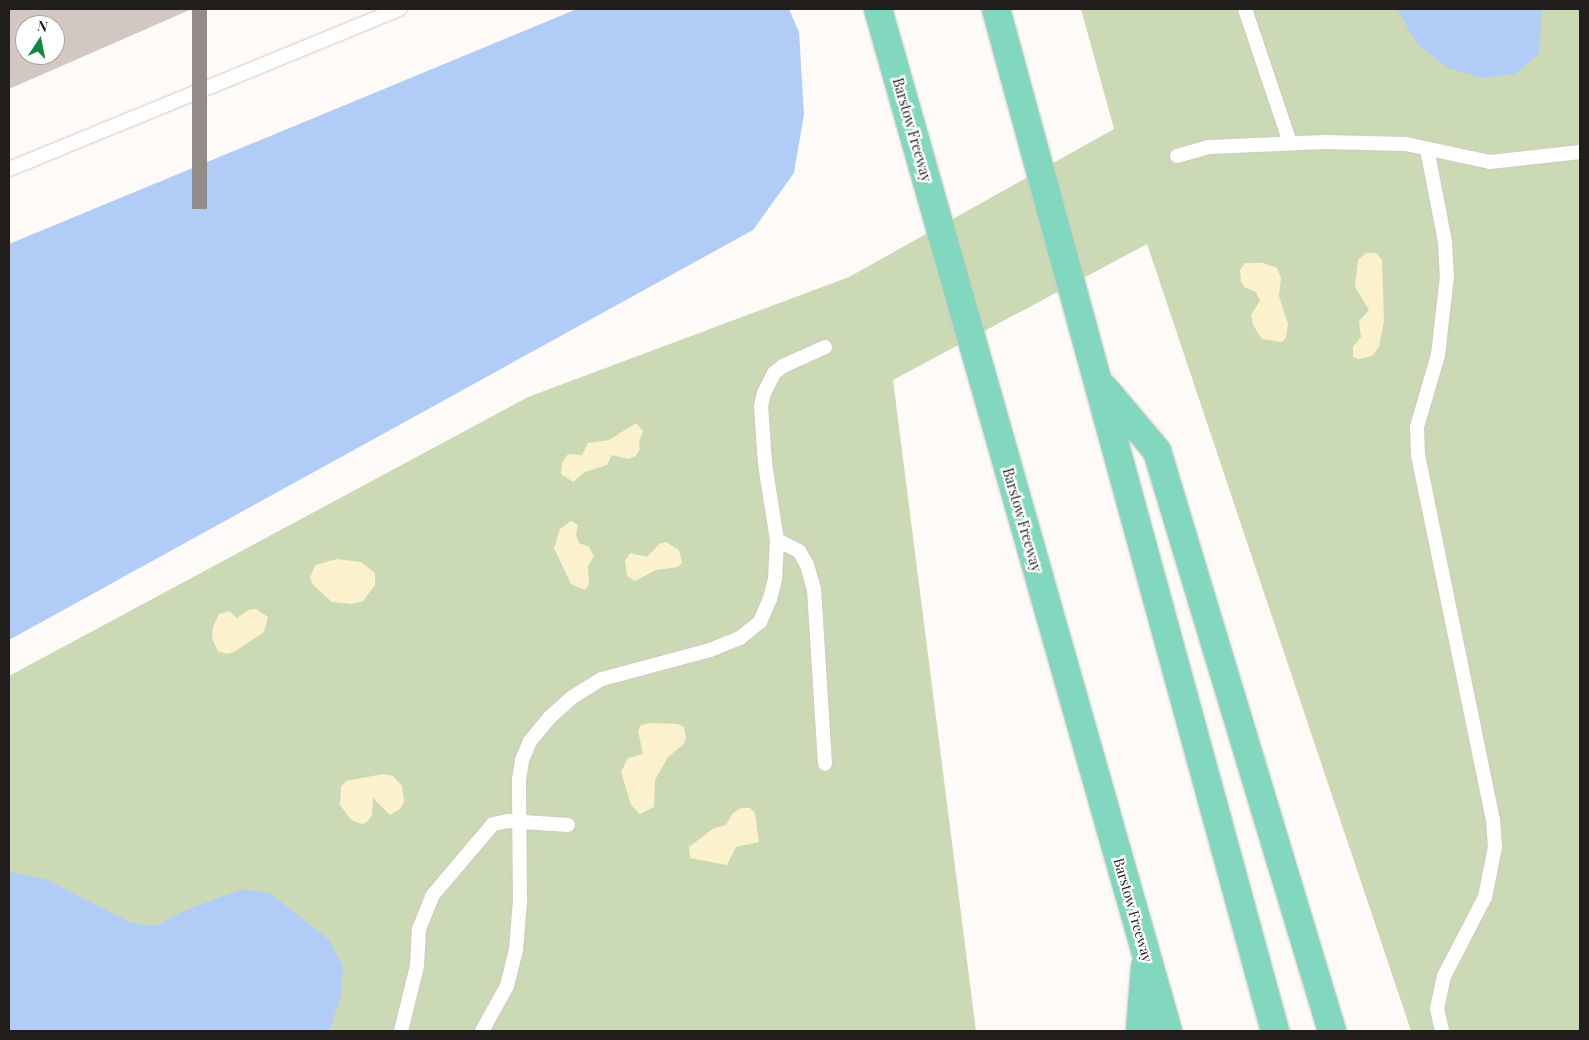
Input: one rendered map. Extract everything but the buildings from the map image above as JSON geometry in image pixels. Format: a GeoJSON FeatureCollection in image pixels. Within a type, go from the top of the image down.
{"type":"FeatureCollection","features":[{"type":"Feature","properties":{"kind":"highway","name":"Barstow Freeway"},"geometry":{"type":"LineString","coordinates":[[878,9],[1168,1031]]}},
{"type":"Feature","properties":{"kind":"highway"},"geometry":{"type":"LineString","coordinates":[[996,9],[1276,1031]]}},
{"type":"Feature","properties":{"kind":"highway"},"geometry":{"type":"LineString","coordinates":[[1099,382],[1157,451],[1332,1031]]}},
{"type":"Feature","properties":{"kind":"highway"},"geometry":{"type":"LineString","coordinates":[[1140,1031],[1146,956]]}},
{"type":"Feature","properties":{"kind":"lane"},"geometry":{"type":"LineString","coordinates":[[9,169],[400,9]]}},
{"type":"Feature","properties":{"kind":"lane"},"geometry":{"type":"LineString","coordinates":[[1245,9],[1290,143]]}},
{"type":"Feature","properties":{"kind":"lane"},"geometry":{"type":"LineString","coordinates":[[1177,156],[1209,147],[1290,143],[1406,144],[1490,162],[1580,152]]}},
{"type":"Feature","properties":{"kind":"lane"},"geometry":{"type":"LineString","coordinates":[[1427,148],[1445,242],[1447,276],[1438,355],[1417,427],[1418,455],[1493,819],[1495,848],[1484,897],[1444,976],[1437,1009],[1442,1031]]}},
{"type":"Feature","properties":{"kind":"lane"},"geometry":{"type":"LineString","coordinates":[[482,1031],[504,993],[516,949],[520,901],[518,822],[522,760],[530,741],[549,718],[571,698],[602,679],[740,638],[760,622],[770,599],[777,540],[765,464],[761,406],[764,393],[774,372],[824,347]]}},
{"type":"Feature","properties":{"kind":"lane"},"geometry":{"type":"LineString","coordinates":[[777,540],[799,551],[807,565],[814,589],[825,764]]}},
{"type":"Feature","properties":{"kind":"lane"},"geometry":{"type":"LineString","coordinates":[[401,1031],[417,966],[424,911],[432,896],[493,824],[518,822],[568,825]]}},
{"type":"Feature","properties":{"kind":"green space"},"geometry":{"type":"Polygon","coordinates":[[[1081,9],[1580,9],[1580,1031],[1411,1031],[1147,244],[893,380],[976,1031],[9,1031],[9,676],[528,397],[849,277],[1114,129],[1081,9]]]}},
{"type":"Feature","properties":{"kind":"sand"},"geometry":{"type":"Polygon","coordinates":[[[1366,253],[1376,253],[1382,260],[1384,321],[1379,347],[1372,356],[1358,359],[1353,357],[1353,347],[1361,337],[1359,321],[1369,310],[1355,287],[1358,260],[1366,253]]]}},
{"type":"Feature","properties":{"kind":"sand"},"geometry":{"type":"Polygon","coordinates":[[[1245,263],[1263,263],[1277,268],[1281,278],[1279,296],[1288,324],[1286,338],[1282,342],[1262,339],[1253,325],[1251,315],[1260,301],[1256,292],[1244,287],[1241,281],[1240,270],[1245,263]]]}},
{"type":"Feature","properties":{"kind":"sand"},"geometry":{"type":"Polygon","coordinates":[[[636,423],[643,431],[639,442],[640,449],[636,456],[628,459],[612,455],[607,465],[585,472],[573,482],[561,474],[562,463],[568,454],[582,455],[588,443],[609,440],[636,423]]]}},
{"type":"Feature","properties":{"kind":"sand"},"geometry":{"type":"Polygon","coordinates":[[[571,521],[578,525],[576,535],[579,543],[589,547],[594,556],[588,566],[589,584],[585,590],[571,584],[554,548],[560,529],[571,521]]]}},
{"type":"Feature","properties":{"kind":"sand"},"geometry":{"type":"Polygon","coordinates":[[[666,542],[679,550],[682,563],[678,567],[656,570],[635,581],[627,576],[625,561],[630,553],[647,557],[659,544],[666,542]]]}},
{"type":"Feature","properties":{"kind":"sand"},"geometry":{"type":"Polygon","coordinates":[[[337,559],[361,562],[375,573],[375,585],[363,601],[351,604],[332,602],[313,585],[310,578],[315,565],[337,559]]]}},
{"type":"Feature","properties":{"kind":"sand"},"geometry":{"type":"Polygon","coordinates":[[[256,609],[268,617],[264,632],[234,652],[227,654],[218,651],[212,639],[213,627],[219,614],[229,611],[237,618],[248,610],[256,609]]]}},
{"type":"Feature","properties":{"kind":"sand"},"geometry":{"type":"Polygon","coordinates":[[[650,723],[678,724],[684,727],[686,737],[684,744],[668,757],[655,780],[654,807],[640,814],[631,805],[621,772],[628,758],[643,754],[638,731],[641,725],[650,723]]]}},
{"type":"Feature","properties":{"kind":"sand"},"geometry":{"type":"Polygon","coordinates":[[[383,774],[393,776],[402,786],[404,802],[400,809],[390,815],[373,798],[372,815],[367,822],[362,824],[351,820],[340,805],[341,787],[346,781],[383,774]]]}},
{"type":"Feature","properties":{"kind":"sand"},"geometry":{"type":"Polygon","coordinates":[[[741,808],[750,808],[755,813],[759,842],[736,847],[727,865],[690,858],[689,847],[714,828],[726,825],[733,813],[741,808]]]}},
{"type":"Feature","properties":{"kind":"water"},"geometry":{"type":"Polygon","coordinates":[[[577,9],[789,9],[799,32],[804,114],[794,173],[753,230],[9,640],[9,244],[577,9]]]}},
{"type":"Feature","properties":{"kind":"water"},"geometry":{"type":"Polygon","coordinates":[[[1397,9],[1542,9],[1539,54],[1515,74],[1482,78],[1448,68],[1417,44],[1397,9]]]}},
{"type":"Feature","properties":{"kind":"water"},"geometry":{"type":"Polygon","coordinates":[[[9,872],[45,879],[132,923],[156,926],[186,910],[242,889],[270,893],[329,940],[343,966],[341,996],[329,1031],[9,1031],[9,872]]]}}]}
